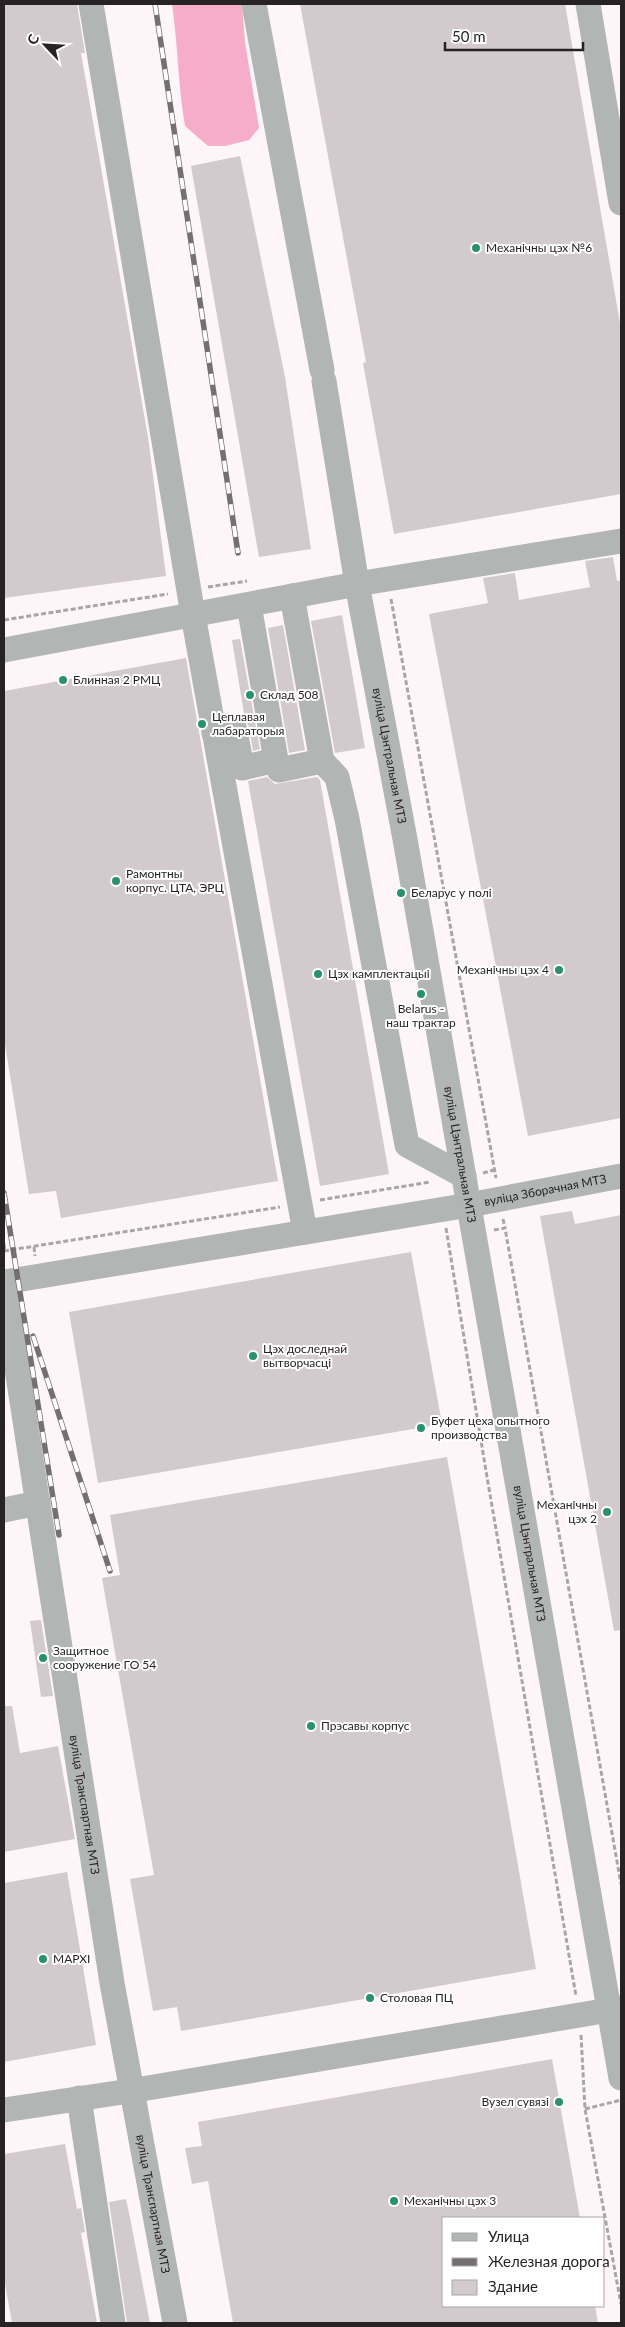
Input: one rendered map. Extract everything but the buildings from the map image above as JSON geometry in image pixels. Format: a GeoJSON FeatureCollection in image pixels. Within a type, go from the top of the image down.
{"type":"FeatureCollection","features":[{"type":"Feature","properties":{"kind":"lane"},"geometry":{"type":"LineString","coordinates":[[91,4],[193,615],[305,1232]]}},
{"type":"Feature","properties":{"kind":"lane","name":"вуліца Цэнтральная МТЗ"},"geometry":{"type":"LineString","coordinates":[[254,4],[323,376],[357,584],[614,2009],[621,2078]]}},
{"type":"Feature","properties":{"kind":"lane"},"geometry":{"type":"LineString","coordinates":[[588,4],[621,203]]}},
{"type":"Feature","properties":{"kind":"lane"},"geometry":{"type":"LineString","coordinates":[[4,650],[357,584],[621,541]]}},
{"type":"Feature","properties":{"kind":"lane"},"geometry":{"type":"LineString","coordinates":[[292,596],[322,761],[337,776],[347,819],[407,1145],[464,1176]]}},
{"type":"Feature","properties":{"kind":"lane"},"geometry":{"type":"LineString","coordinates":[[249,605],[279,770],[322,761]]}},
{"type":"Feature","properties":{"kind":"lane"},"geometry":{"type":"LineString","coordinates":[[214,733],[235,730],[242,768],[276,760]]}},
{"type":"Feature","properties":{"kind":"lane","name":"вуліца Зборачная МТЗ"},"geometry":{"type":"LineString","coordinates":[[4,1283],[305,1232],[439,1219],[469,1205],[621,1176]]}},
{"type":"Feature","properties":{"kind":"lane","name":"вуліца Транспартная МТЗ"},"geometry":{"type":"LineString","coordinates":[[4,1283],[130,2091],[175,2323]]}},
{"type":"Feature","properties":{"kind":"lane"},"geometry":{"type":"LineString","coordinates":[[4,1510],[38,1503]]}},
{"type":"Feature","properties":{"kind":"lane"},"geometry":{"type":"LineString","coordinates":[[4,2110],[130,2091],[614,2009]]}},
{"type":"Feature","properties":{"kind":"lane"},"geometry":{"type":"LineString","coordinates":[[79,2098],[113,2323]]}},
{"type":"Feature","properties":{"kind":"path"},"geometry":{"type":"LineString","coordinates":[[4,1244],[4,1251],[34,1247],[438,1180],[439,1219],[446,1226],[580,2015],[585,2109],[605,2217]]}},
{"type":"Feature","properties":{"kind":"path"},"geometry":{"type":"LineString","coordinates":[[448,1238],[505,1228],[621,1884]]}},
{"type":"Feature","properties":{"kind":"path"},"geometry":{"type":"LineString","coordinates":[[34,1247],[37,1276]]}},
{"type":"Feature","properties":{"kind":"path"},"geometry":{"type":"LineString","coordinates":[[585,2109],[621,2100]]}},
{"type":"Feature","properties":{"kind":"path"},"geometry":{"type":"LineString","coordinates":[[605,2217],[621,2304]]}},
{"type":"Feature","properties":{"kind":"shaded area"},"geometry":{"type":"Polygon","coordinates":[[[172,4],[242,4],[245,42],[259,128],[249,140],[225,146],[208,146],[185,126],[172,4]]]}},
{"type":"Feature","properties":{"kind":"railway"},"geometry":{"type":"LineString","coordinates":[[155,4],[238,553]]}},
{"type":"Feature","properties":{"kind":"railway"},"geometry":{"type":"LineString","coordinates":[[4,1193],[59,1535]]}},
{"type":"Feature","properties":{"kind":"railway"},"geometry":{"type":"LineString","coordinates":[[33,1336],[110,1571]]}},
{"type":"Feature","properties":{"kind":"place","name":"Механічны цэх №6"},"geometry":{"type":"Point","coordinates":[476,248]}},
{"type":"Feature","properties":{"kind":"place","name":"Блинная 2 РМЦ"},"geometry":{"type":"Point","coordinates":[63,680]}},
{"type":"Feature","properties":{"kind":"place","name":"Склад 508"},"geometry":{"type":"Point","coordinates":[250,695]}},
{"type":"Feature","properties":{"kind":"place","name":"Цеплавая лабараторыя"},"geometry":{"type":"Point","coordinates":[202,724]}},
{"type":"Feature","properties":{"kind":"place","name":"Рамонтны корпус. ЦТА, ЭРЦ"},"geometry":{"type":"Point","coordinates":[116,881]}},
{"type":"Feature","properties":{"kind":"place","name":"Беларус у полі"},"geometry":{"type":"Point","coordinates":[401,893]}},
{"type":"Feature","properties":{"kind":"place","name":"Механічны цэх 4"},"geometry":{"type":"Point","coordinates":[559,970]}},
{"type":"Feature","properties":{"kind":"place","name":"Цэх камплектацыі"},"geometry":{"type":"Point","coordinates":[318,974]}},
{"type":"Feature","properties":{"kind":"place","name":"Belarus - наш трактар"},"geometry":{"type":"Point","coordinates":[421,994]}},
{"type":"Feature","properties":{"kind":"place","name":"Цэх доследнай вытворчасці"},"geometry":{"type":"Point","coordinates":[253,1356]}},
{"type":"Feature","properties":{"kind":"place","name":"Буфет цеха опытного производства"},"geometry":{"type":"Point","coordinates":[421,1428]}},
{"type":"Feature","properties":{"kind":"place","name":"Механічны цэх 2"},"geometry":{"type":"Point","coordinates":[607,1512]}},
{"type":"Feature","properties":{"kind":"place","name":"Защитное сооружение ГО 54"},"geometry":{"type":"Point","coordinates":[43,1658]}},
{"type":"Feature","properties":{"kind":"place","name":"Прэсавы корпус"},"geometry":{"type":"Point","coordinates":[311,1726]}},
{"type":"Feature","properties":{"kind":"place","name":"МАРХІ"},"geometry":{"type":"Point","coordinates":[43,1959]}},
{"type":"Feature","properties":{"kind":"place","name":"Столовая ПЦ"},"geometry":{"type":"Point","coordinates":[370,1998]}},
{"type":"Feature","properties":{"kind":"place","name":"Вузел сувязі"},"geometry":{"type":"Point","coordinates":[559,2102]}},
{"type":"Feature","properties":{"kind":"place","name":"Механічны цэх 3"},"geometry":{"type":"Point","coordinates":[394,2201]}}]}
